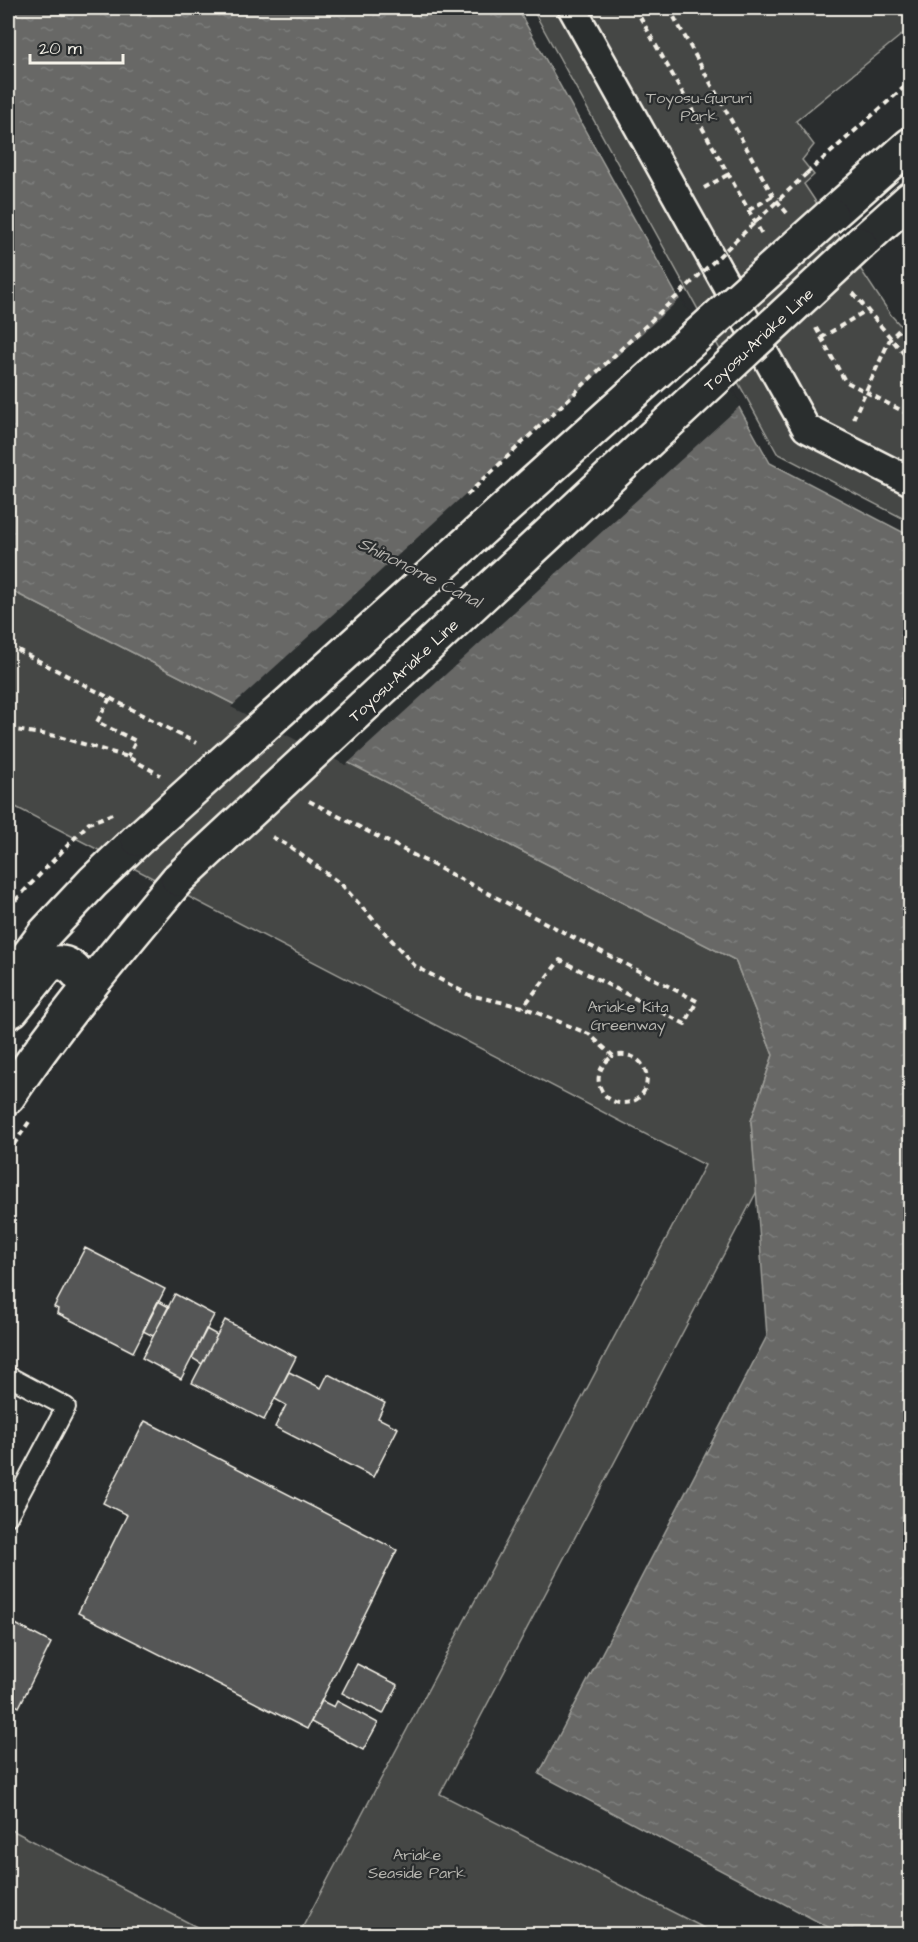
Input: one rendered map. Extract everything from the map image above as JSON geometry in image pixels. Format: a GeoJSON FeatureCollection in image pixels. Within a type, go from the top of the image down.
{"type":"FeatureCollection","features":[{"type":"Feature","properties":{"kind":"main road"},"geometry":{"type":"LineString","coordinates":[[8,983],[45,933],[138,839],[831,214],[910,146]]}},
{"type":"Feature","properties":{"kind":"main road","name":"Toyosu-Ariake Line"},"geometry":{"type":"LineString","coordinates":[[8,1097],[87,987],[178,879],[910,199]]}},
{"type":"Feature","properties":{"kind":"main road"},"geometry":{"type":"LineString","coordinates":[[8,1012],[52,963],[66,963],[74,968],[87,987]]}},
{"type":"Feature","properties":{"kind":"street"},"geometry":{"type":"LineString","coordinates":[[572,8],[806,428],[910,481]]}},
{"type":"Feature","properties":{"kind":"lane"},"geometry":{"type":"LineString","coordinates":[[8,1376],[66,1407],[8,1516]]}},
{"type":"Feature","properties":{"kind":"path"},"geometry":{"type":"LineString","coordinates":[[635,8],[766,240]]}},
{"type":"Feature","properties":{"kind":"path"},"geometry":{"type":"LineString","coordinates":[[669,8],[773,196],[788,213]]}},
{"type":"Feature","properties":{"kind":"path"},"geometry":{"type":"LineString","coordinates":[[461,501],[806,174],[910,82]]}},
{"type":"Feature","properties":{"kind":"path"},"geometry":{"type":"LineString","coordinates":[[721,178],[729,174]]}},
{"type":"Feature","properties":{"kind":"path"},"geometry":{"type":"LineString","coordinates":[[749,210],[773,196]]}},
{"type":"Feature","properties":{"kind":"path"},"geometry":{"type":"LineString","coordinates":[[852,292],[910,361]]}},
{"type":"Feature","properties":{"kind":"path"},"geometry":{"type":"LineString","coordinates":[[821,338],[867,310]]}},
{"type":"Feature","properties":{"kind":"path"},"geometry":{"type":"LineString","coordinates":[[810,318],[845,381],[910,415]]}},
{"type":"Feature","properties":{"kind":"path"},"geometry":{"type":"LineString","coordinates":[[861,400],[890,339],[910,320]]}},
{"type":"Feature","properties":{"kind":"path"},"geometry":{"type":"LineString","coordinates":[[8,645],[204,747]]}},
{"type":"Feature","properties":{"kind":"path"},"geometry":{"type":"LineString","coordinates":[[110,698],[97,722],[136,741],[128,757]]}},
{"type":"Feature","properties":{"kind":"path"},"geometry":{"type":"LineString","coordinates":[[8,729],[56,736],[128,757],[168,779]]}},
{"type":"Feature","properties":{"kind":"path"},"geometry":{"type":"LineString","coordinates":[[192,749],[201,741]]}},
{"type":"Feature","properties":{"kind":"path"},"geometry":{"type":"LineString","coordinates":[[157,778],[165,771]]}},
{"type":"Feature","properties":{"kind":"path"},"geometry":{"type":"LineString","coordinates":[[299,796],[697,1001],[685,1024],[560,960],[523,1007]]}},
{"type":"Feature","properties":{"kind":"path"},"geometry":{"type":"LineString","coordinates":[[8,908],[89,823],[115,813],[123,806]]}},
{"type":"Feature","properties":{"kind":"path"},"geometry":{"type":"LineString","coordinates":[[268,835],[289,846],[342,885],[415,966],[469,995],[523,1007],[589,1034],[613,1056],[629,1055],[637,1058],[646,1072],[645,1088],[635,1100],[627,1103],[611,1101],[601,1089],[598,1082],[599,1074],[606,1060],[613,1056]]}},
{"type":"Feature","properties":{"kind":"green space","name":"Toyosu-Gururi Park"},"geometry":{"type":"Polygon","coordinates":[[[532,8],[910,8],[910,28],[796,121],[814,145],[802,160],[814,175],[804,184],[891,315],[910,336],[910,522],[777,453],[532,8]]]}},
{"type":"Feature","properties":{"kind":"green space","name":"Ariake Kita Greenway"},"geometry":{"type":"Polygon","coordinates":[[[8,589],[735,960],[773,1055],[751,1121],[757,1191],[440,1794],[716,1934],[299,1934],[705,1165],[8,803],[8,589]]]}},
{"type":"Feature","properties":{"kind":"green space"},"geometry":{"type":"Polygon","coordinates":[[[8,1828],[210,1934],[8,1934],[8,1828]]]}},
{"type":"Feature","properties":{"kind":"water","name":"Shinonome Canal"},"geometry":{"type":"Polygon","coordinates":[[[8,8],[517,8],[770,463],[910,536],[910,1934],[841,1934],[539,1774],[767,1336],[751,1121],[773,1055],[735,960],[8,589],[8,8]]]}},
{"type":"Feature","properties":{"kind":"pier"},"geometry":{"type":"Polygon","coordinates":[[[681,298],[741,405],[346,765],[231,707],[681,298]]]}},
{"type":"Feature","properties":{"kind":"building"},"geometry":{"type":"Polygon","coordinates":[[[85,1248],[165,1289],[133,1352],[57,1313],[58,1309],[54,1307],[85,1248]]]}},
{"type":"Feature","properties":{"kind":"building"},"geometry":{"type":"Polygon","coordinates":[[[175,1294],[214,1315],[181,1379],[142,1358],[175,1294]]]}},
{"type":"Feature","properties":{"kind":"building"},"geometry":{"type":"Polygon","coordinates":[[[158,1301],[169,1307],[153,1336],[143,1331],[158,1301]]]}},
{"type":"Feature","properties":{"kind":"building"},"geometry":{"type":"Polygon","coordinates":[[[225,1320],[296,1357],[264,1420],[192,1383],[225,1320]]]}},
{"type":"Feature","properties":{"kind":"building"},"geometry":{"type":"Polygon","coordinates":[[[206,1329],[217,1335],[202,1364],[192,1358],[206,1329]]]}},
{"type":"Feature","properties":{"kind":"building"},"geometry":{"type":"Polygon","coordinates":[[[289,1372],[321,1388],[328,1374],[385,1403],[378,1418],[398,1428],[373,1477],[275,1427],[286,1405],[275,1399],[289,1372]]]}},
{"type":"Feature","properties":{"kind":"building"},"geometry":{"type":"Polygon","coordinates":[[[145,1421],[397,1550],[307,1729],[78,1613],[127,1515],[103,1503],[145,1421]]]}},
{"type":"Feature","properties":{"kind":"building"},"geometry":{"type":"Polygon","coordinates":[[[8,1620],[51,1643],[19,1707],[8,1701],[8,1620]]]}},
{"type":"Feature","properties":{"kind":"building"},"geometry":{"type":"Polygon","coordinates":[[[357,1664],[398,1685],[383,1714],[342,1693],[357,1664]]]}},
{"type":"Feature","properties":{"kind":"building"},"geometry":{"type":"Polygon","coordinates":[[[322,1701],[334,1707],[337,1701],[378,1723],[363,1750],[311,1722],[322,1701]]]}},
{"type":"Feature","properties":{"kind":"park label","name":"Ariake Seaside Park"},"geometry":{"type":"Point","coordinates":[417,1863]}}]}
